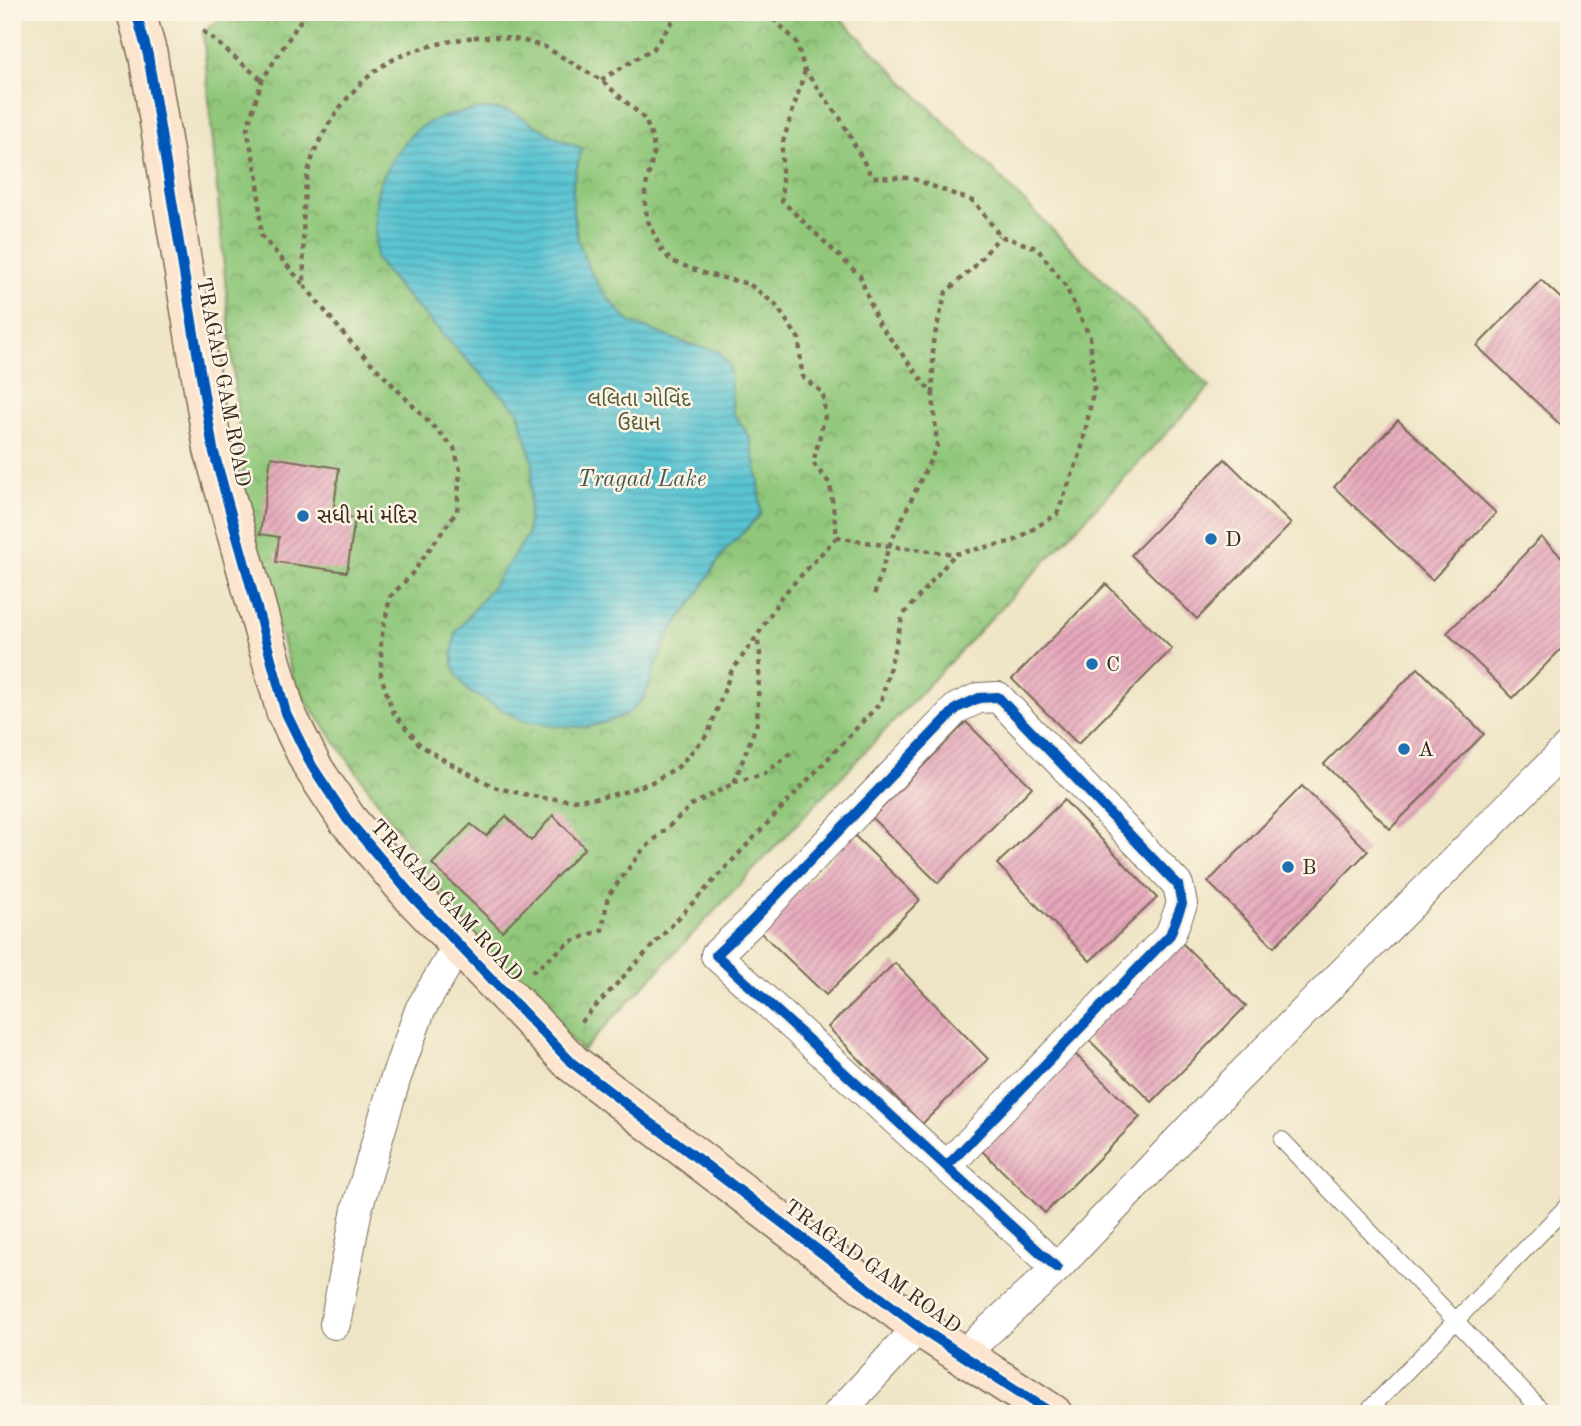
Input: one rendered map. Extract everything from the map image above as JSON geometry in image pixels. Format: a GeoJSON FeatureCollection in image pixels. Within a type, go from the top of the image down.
{"type":"FeatureCollection","features":[{"type":"Feature","properties":{"kind":"street","name":"TRAGAD GAM ROAD"},"geometry":{"type":"LineString","coordinates":[[136,12],[148,55],[213,449],[286,713],[312,766],[347,819],[413,897],[572,1063],[919,1327],[1053,1414]]}},
{"type":"Feature","properties":{"kind":"street"},"geometry":{"type":"LineString","coordinates":[[947,1166],[1170,935],[1182,904],[1178,885],[998,697],[979,698],[957,708],[716,955],[1057,1268]]}},
{"type":"Feature","properties":{"kind":"street"},"geometry":{"type":"LineString","coordinates":[[962,1355],[1057,1268],[1229,1087],[1569,746]]}},
{"type":"Feature","properties":{"kind":"street"},"geometry":{"type":"LineString","coordinates":[[335,1324],[356,1209],[391,1091],[419,1010],[459,944]]}},
{"type":"Feature","properties":{"kind":"street"},"geometry":{"type":"LineString","coordinates":[[838,1414],[919,1327]]}},
{"type":"Feature","properties":{"kind":"lane"},"geometry":{"type":"LineString","coordinates":[[1282,1140],[1545,1414]]}},
{"type":"Feature","properties":{"kind":"lane"},"geometry":{"type":"LineString","coordinates":[[1365,1414],[1569,1204]]}},
{"type":"Feature","properties":{"kind":"path"},"geometry":{"type":"LineString","coordinates":[[306,12],[262,80],[247,129],[258,179],[261,235],[346,337],[454,448],[460,470],[457,511],[411,575],[390,597],[381,639],[381,677],[393,712],[420,745],[497,788],[542,798],[597,798],[652,782],[678,767],[708,734],[731,671],[781,597],[837,537]]}},
{"type":"Feature","properties":{"kind":"path"},"geometry":{"type":"LineString","coordinates":[[601,80],[654,48],[679,12]]}},
{"type":"Feature","properties":{"kind":"path"},"geometry":{"type":"LineString","coordinates":[[744,12],[776,21],[796,41],[805,71],[840,118],[872,177],[911,178],[975,202],[1000,236],[1037,248],[1065,285],[1090,337],[1094,388],[1082,452],[1058,514],[1014,541],[955,554],[837,537]]}},
{"type":"Feature","properties":{"kind":"path"},"geometry":{"type":"LineString","coordinates":[[203,32],[262,80]]}},
{"type":"Feature","properties":{"kind":"path"},"geometry":{"type":"LineString","coordinates":[[304,285],[307,175],[320,139],[334,116],[362,83],[374,72],[408,52],[451,40],[496,37],[545,47],[601,80],[642,116],[649,128],[654,153],[645,190],[645,206],[648,221],[661,249],[671,261],[706,274],[749,284],[775,304],[799,339],[802,376],[823,393],[825,416],[813,463],[830,484],[837,537]]}},
{"type":"Feature","properties":{"kind":"path"},"geometry":{"type":"LineString","coordinates":[[805,71],[782,145],[782,201],[860,276],[877,321],[933,395]]}},
{"type":"Feature","properties":{"kind":"path"},"geometry":{"type":"LineString","coordinates":[[873,599],[890,546],[937,446],[933,342],[946,292],[974,267],[1000,236]]}},
{"type":"Feature","properties":{"kind":"path"},"geometry":{"type":"LineString","coordinates":[[575,1029],[881,702],[904,615],[955,554]]}},
{"type":"Feature","properties":{"kind":"path"},"geometry":{"type":"LineString","coordinates":[[734,783],[757,723],[760,653],[757,636]]}},
{"type":"Feature","properties":{"kind":"path"},"geometry":{"type":"LineString","coordinates":[[528,975],[570,942],[602,930],[608,896],[641,852],[692,806],[734,783],[764,774],[795,750]]}},
{"type":"Feature","properties":{"kind":"green space","name":"લલિતા ગોવિંદ ઉદ્યાન"},"geometry":{"type":"Polygon","coordinates":[[[229,12],[834,12],[1210,387],[582,1051],[477,942],[295,685],[246,513],[203,32],[229,12]]]}},
{"type":"Feature","properties":{"kind":"water","name":"Tragad Lake"},"geometry":{"type":"Polygon","coordinates":[[[481,109],[505,110],[516,114],[559,139],[582,148],[573,183],[573,212],[578,240],[588,267],[602,291],[629,322],[685,343],[718,351],[729,364],[733,413],[750,437],[759,482],[761,514],[723,553],[697,596],[667,637],[645,696],[622,716],[587,727],[553,726],[521,720],[468,691],[458,677],[453,665],[456,632],[527,536],[533,463],[518,411],[463,356],[376,260],[376,198],[385,173],[396,154],[410,136],[424,125],[451,115],[481,109]]]}},
{"type":"Feature","properties":{"kind":"building"},"geometry":{"type":"Polygon","coordinates":[[[1541,280],[1569,306],[1569,433],[1477,346],[1541,280]]]}},
{"type":"Feature","properties":{"kind":"building"},"geometry":{"type":"Polygon","coordinates":[[[1398,420],[1496,513],[1432,580],[1334,487],[1398,420]]]}},
{"type":"Feature","properties":{"kind":"building","name":"સધી માં મંદિર"},"geometry":{"type":"Polygon","coordinates":[[[271,457],[339,468],[333,515],[355,518],[347,572],[276,562],[279,537],[260,534],[271,457]]]}},
{"type":"Feature","properties":{"kind":"building","name":"D"},"geometry":{"type":"Polygon","coordinates":[[[1225,459],[1291,524],[1197,619],[1131,555],[1225,459]]]}},
{"type":"Feature","properties":{"kind":"building"},"geometry":{"type":"Polygon","coordinates":[[[1541,537],[1569,564],[1569,641],[1513,698],[1447,633],[1541,537]]]}},
{"type":"Feature","properties":{"kind":"building","name":"C"},"geometry":{"type":"Polygon","coordinates":[[[1106,584],[1172,649],[1078,744],[1012,679],[1106,584]]]}},
{"type":"Feature","properties":{"kind":"building","name":"A"},"geometry":{"type":"Polygon","coordinates":[[[1418,668],[1484,734],[1390,829],[1324,764],[1418,668]]]}},
{"type":"Feature","properties":{"kind":"building"},"geometry":{"type":"Polygon","coordinates":[[[966,722],[1032,787],[938,883],[872,818],[966,722]]]}},
{"type":"Feature","properties":{"kind":"building","name":"B"},"geometry":{"type":"Polygon","coordinates":[[[1302,786],[1368,851],[1274,947],[1208,882],[1302,786]]]}},
{"type":"Feature","properties":{"kind":"building"},"geometry":{"type":"Polygon","coordinates":[[[1064,800],[1157,898],[1090,961],[997,864],[1064,800]]]}},
{"type":"Feature","properties":{"kind":"building"},"geometry":{"type":"Polygon","coordinates":[[[553,815],[585,848],[502,931],[432,864],[471,824],[486,836],[506,816],[531,841],[553,815]]]}},
{"type":"Feature","properties":{"kind":"building"},"geometry":{"type":"Polygon","coordinates":[[[854,835],[920,900],[826,995],[759,931],[854,835]]]}},
{"type":"Feature","properties":{"kind":"building"},"geometry":{"type":"Polygon","coordinates":[[[1180,941],[1246,1006],[1152,1102],[1086,1037],[1180,941]]]}},
{"type":"Feature","properties":{"kind":"building"},"geometry":{"type":"Polygon","coordinates":[[[895,963],[988,1059],[922,1124],[828,1027],[895,963]]]}},
{"type":"Feature","properties":{"kind":"building"},"geometry":{"type":"Polygon","coordinates":[[[1073,1052],[1140,1117],[1045,1213],[979,1148],[1073,1052]]]}},
{"type":"Feature","properties":{"kind":"cycle path"},"geometry":{"type":"LineString","coordinates":[[136,12],[148,55],[213,449],[286,713],[312,766],[347,819],[413,897],[572,1063],[919,1327],[1053,1414]]}},
{"type":"Feature","properties":{"kind":"cycle path"},"geometry":{"type":"LineString","coordinates":[[947,1166],[1170,935],[1182,904],[1178,885],[998,697],[979,698],[957,708],[716,955],[1057,1268]]}},
{"type":"Feature","properties":{"kind":"place","name":"સધી માં મંદિર"},"geometry":{"type":"Point","coordinates":[303,516]}},
{"type":"Feature","properties":{"kind":"place","name":"D"},"geometry":{"type":"Point","coordinates":[1211,539]}},
{"type":"Feature","properties":{"kind":"place","name":"C"},"geometry":{"type":"Point","coordinates":[1092,664]}},
{"type":"Feature","properties":{"kind":"place","name":"A"},"geometry":{"type":"Point","coordinates":[1404,749]}},
{"type":"Feature","properties":{"kind":"place","name":"B"},"geometry":{"type":"Point","coordinates":[1288,867]}}]}
